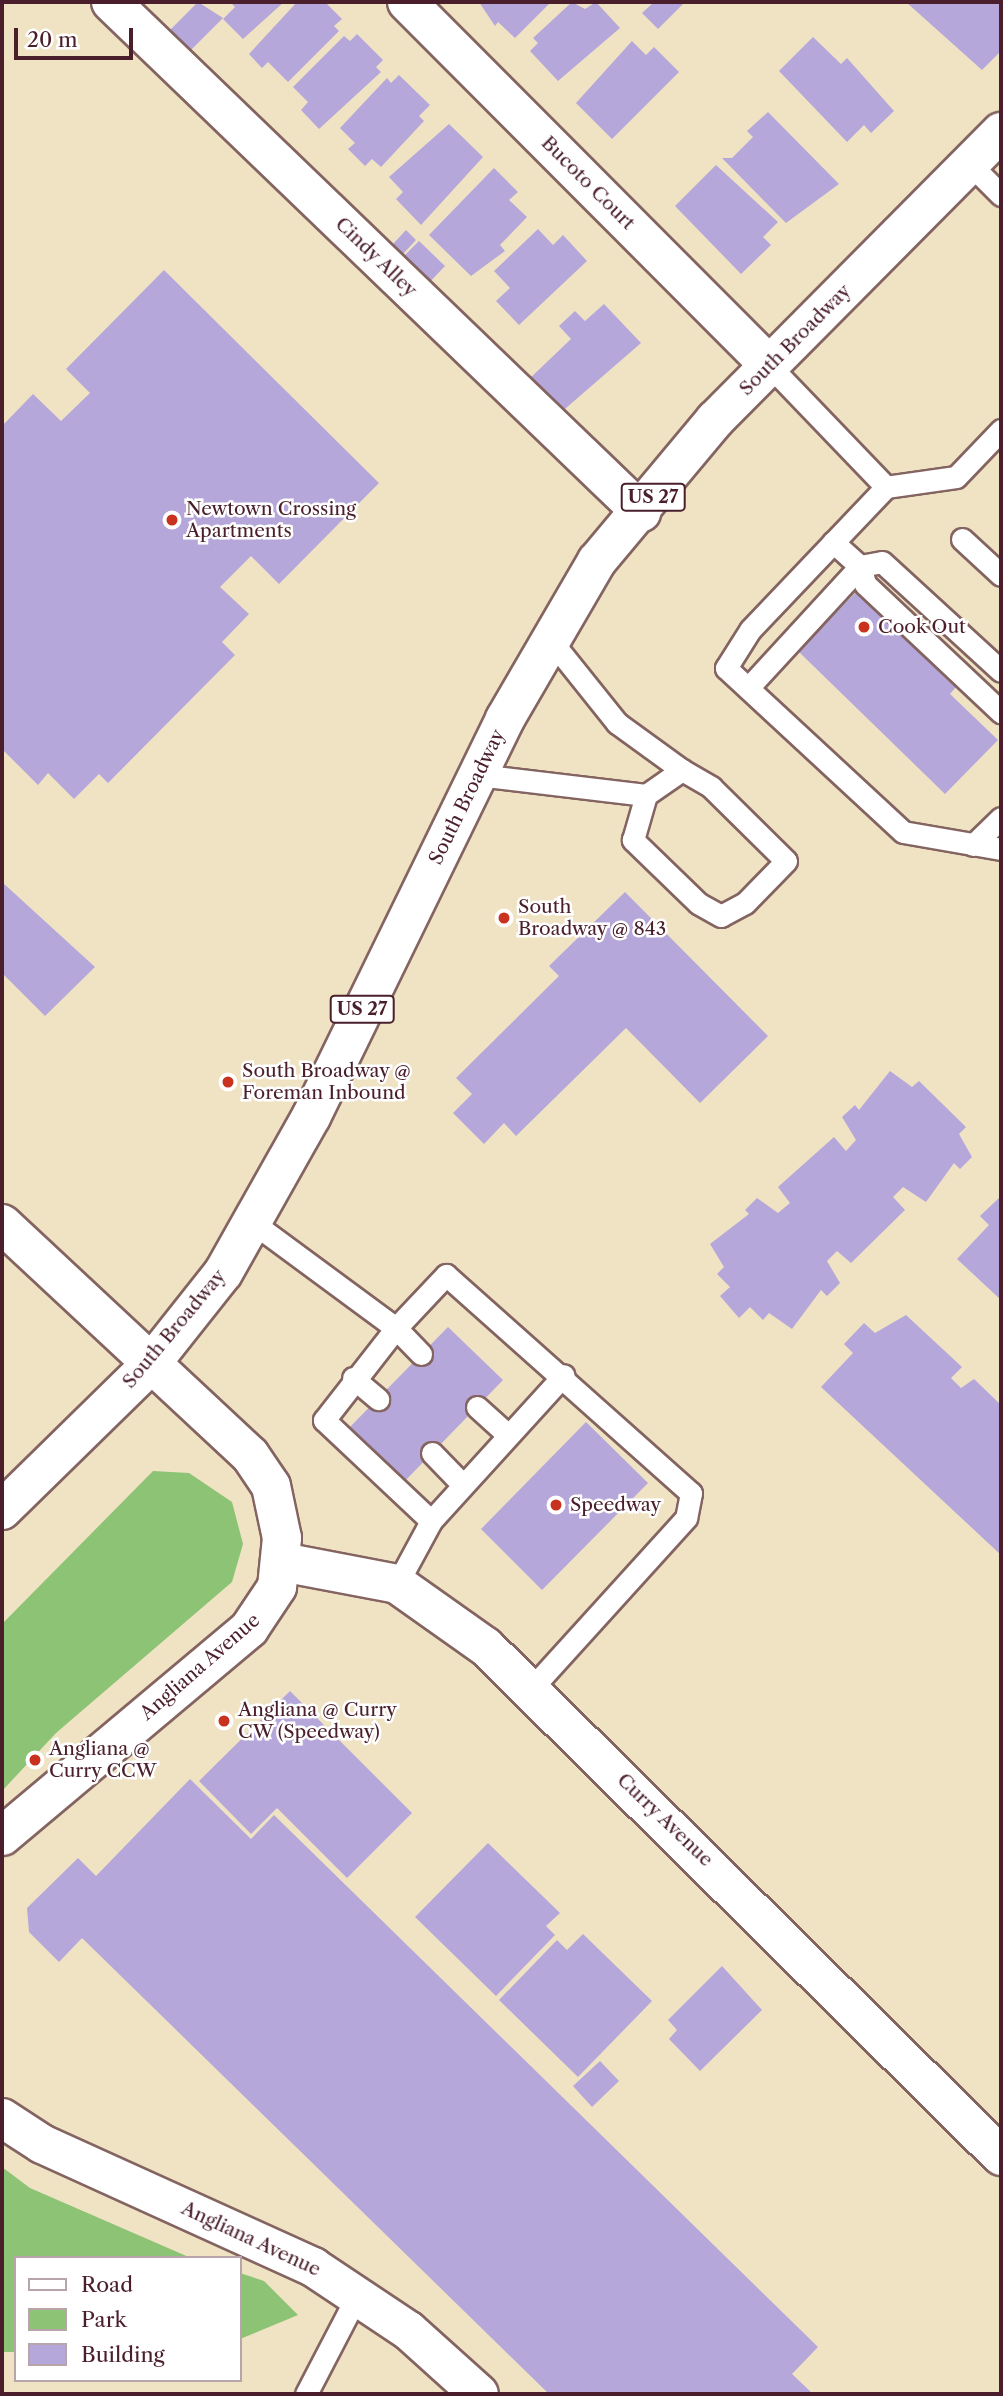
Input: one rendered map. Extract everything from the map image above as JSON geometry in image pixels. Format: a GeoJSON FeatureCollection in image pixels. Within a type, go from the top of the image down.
{"type":"FeatureCollection","features":[{"type":"Feature","properties":{"kind":"street","name":"Cindy Alley"},"geometry":{"type":"LineString","coordinates":[[111,2],[641,512]]}},
{"type":"Feature","properties":{"kind":"street","name":"Bucoto Court"},"geometry":{"type":"LineString","coordinates":[[407,2],[769,365]]}},
{"type":"Feature","properties":{"kind":"street","name":"South Broadway"},"geometry":{"type":"LineString","coordinates":[[2,1510],[150,1365],[223,1273],[311,1117],[478,775],[550,638],[597,561],[769,365],[1001,132]]}},
{"type":"Feature","properties":{"kind":"street","name":"Angliana Avenue"},"geometry":{"type":"LineString","coordinates":[[2,1224],[150,1365],[224,1427],[264,1476],[279,1513],[282,1562],[277,1587],[248,1629],[2,1836]]}},
{"type":"Feature","properties":{"kind":"street","name":"Curry Avenue"},"geometry":{"type":"LineString","coordinates":[[282,1562],[397,1584],[486,1647],[1001,2156]]}},
{"type":"Feature","properties":{"kind":"street","name":"Angliana Avenue"},"geometry":{"type":"LineString","coordinates":[[2,2118],[42,2144],[258,2239],[358,2294],[479,2394]]}},
{"type":"Feature","properties":{"kind":"lane"},"geometry":{"type":"LineString","coordinates":[[970,164],[1001,195]]}},
{"type":"Feature","properties":{"kind":"lane"},"geometry":{"type":"LineString","coordinates":[[769,365],[887,487]]}},
{"type":"Feature","properties":{"kind":"lane"},"geometry":{"type":"LineString","coordinates":[[1001,430],[956,477],[887,487],[750,630],[726,668],[903,832],[1001,849]]}},
{"type":"Feature","properties":{"kind":"lane"},"geometry":{"type":"LineString","coordinates":[[962,539],[1001,575]]}},
{"type":"Feature","properties":{"kind":"lane"},"geometry":{"type":"LineString","coordinates":[[833,542],[860,566],[865,584],[1001,712]]}},
{"type":"Feature","properties":{"kind":"lane"},"geometry":{"type":"LineString","coordinates":[[748,688],[860,566],[882,562],[1001,671]]}},
{"type":"Feature","properties":{"kind":"lane"},"geometry":{"type":"LineString","coordinates":[[550,638],[617,723],[682,770],[711,787],[786,861],[745,904],[721,916],[698,903],[633,840],[646,795],[682,770]]}},
{"type":"Feature","properties":{"kind":"lane"},"geometry":{"type":"LineString","coordinates":[[478,775],[646,795]]}},
{"type":"Feature","properties":{"kind":"lane"},"geometry":{"type":"LineString","coordinates":[[973,845],[1001,818]]}},
{"type":"Feature","properties":{"kind":"lane"},"geometry":{"type":"LineString","coordinates":[[252,1222],[396,1328],[421,1354]]}},
{"type":"Feature","properties":{"kind":"lane"},"geometry":{"type":"LineString","coordinates":[[431,1521],[324,1420],[353,1378],[446,1275],[564,1375],[691,1493],[686,1518],[530,1690]]}},
{"type":"Feature","properties":{"kind":"lane"},"geometry":{"type":"LineString","coordinates":[[397,1584],[431,1521],[564,1375]]}},
{"type":"Feature","properties":{"kind":"lane"},"geometry":{"type":"LineString","coordinates":[[353,1378],[378,1399]]}},
{"type":"Feature","properties":{"kind":"lane"},"geometry":{"type":"LineString","coordinates":[[477,1407],[508,1435]]}},
{"type":"Feature","properties":{"kind":"lane"},"geometry":{"type":"LineString","coordinates":[[432,1453],[462,1484]]}},
{"type":"Feature","properties":{"kind":"lane"},"geometry":{"type":"LineString","coordinates":[[306,2394],[358,2294]]}},
{"type":"Feature","properties":{"kind":"green space"},"geometry":{"type":"Polygon","coordinates":[[[153,1471],[189,1473],[232,1502],[243,1544],[232,1582],[56,1733],[2,1791],[2,1624],[153,1471]]]}},
{"type":"Feature","properties":{"kind":"green space"},"geometry":{"type":"Polygon","coordinates":[[[2,2167],[30,2188],[186,2256],[14,2256],[14,2352],[2,2352],[2,2167]]]}},
{"type":"Feature","properties":{"kind":"green space"},"geometry":{"type":"Polygon","coordinates":[[[242,2274],[264,2281],[298,2315],[242,2338],[242,2274]]]}},
{"type":"Feature","properties":{"kind":"building"},"geometry":{"type":"Polygon","coordinates":[[[198,2],[223,18],[190,51],[169,31],[198,2]]]}},
{"type":"Feature","properties":{"kind":"building"},"geometry":{"type":"Polygon","coordinates":[[[230,2],[284,2],[243,39],[223,19],[235,7],[230,2]]]}},
{"type":"Feature","properties":{"kind":"building"},"geometry":{"type":"Polygon","coordinates":[[[297,2],[325,2],[342,19],[334,26],[339,31],[288,82],[268,62],[262,68],[249,54],[297,2]]]}},
{"type":"Feature","properties":{"kind":"building"},"geometry":{"type":"Polygon","coordinates":[[[479,2],[551,2],[515,38],[498,22],[495,26],[479,2]]]}},
{"type":"Feature","properties":{"kind":"building"},"geometry":{"type":"Polygon","coordinates":[[[572,2],[585,9],[596,2],[620,28],[558,81],[530,51],[538,43],[533,38],[572,2]]]}},
{"type":"Feature","properties":{"kind":"building"},"geometry":{"type":"Polygon","coordinates":[[[654,2],[683,4],[658,29],[642,13],[654,2]]]}},
{"type":"Feature","properties":{"kind":"building"},"geometry":{"type":"Polygon","coordinates":[[[906,2],[1001,2],[1001,51],[982,70],[906,2]]]}},
{"type":"Feature","properties":{"kind":"building"},"geometry":{"type":"Polygon","coordinates":[[[357,34],[383,60],[376,67],[381,72],[319,129],[301,110],[308,102],[293,87],[344,36],[350,41],[357,34]]]}},
{"type":"Feature","properties":{"kind":"building"},"geometry":{"type":"Polygon","coordinates":[[[813,37],[841,64],[847,58],[894,111],[871,133],[864,125],[847,142],[779,71],[813,37]]]}},
{"type":"Feature","properties":{"kind":"building"},"geometry":{"type":"Polygon","coordinates":[[[632,41],[646,55],[654,47],[679,72],[612,139],[576,103],[632,41]]]}},
{"type":"Feature","properties":{"kind":"building"},"geometry":{"type":"Polygon","coordinates":[[[399,75],[430,105],[419,116],[424,121],[381,167],[372,159],[365,166],[348,149],[355,143],[340,128],[387,78],[391,83],[399,75]]]}},
{"type":"Feature","properties":{"kind":"building"},"geometry":{"type":"Polygon","coordinates":[[[768,112],[839,184],[786,223],[722,158],[732,158],[753,137],[747,131],[768,112]]]}},
{"type":"Feature","properties":{"kind":"building"},"geometry":{"type":"Polygon","coordinates":[[[449,124],[483,157],[421,225],[396,199],[403,192],[389,177],[449,124]]]}},
{"type":"Feature","properties":{"kind":"building"},"geometry":{"type":"Polygon","coordinates":[[[716,165],[778,222],[763,237],[771,245],[741,274],[675,206],[716,165]]]}},
{"type":"Feature","properties":{"kind":"building"},"geometry":{"type":"Polygon","coordinates":[[[494,168],[518,192],[509,200],[527,217],[500,245],[505,251],[471,276],[429,235],[494,168]]]}},
{"type":"Feature","properties":{"kind":"building"},"geometry":{"type":"Polygon","coordinates":[[[538,229],[553,245],[563,235],[587,261],[519,325],[496,301],[510,288],[494,271],[538,229]]]}},
{"type":"Feature","properties":{"kind":"building"},"geometry":{"type":"Polygon","coordinates":[[[406,230],[416,240],[403,254],[393,244],[406,230]]]}},
{"type":"Feature","properties":{"kind":"building"},"geometry":{"type":"Polygon","coordinates":[[[419,241],[445,266],[426,286],[399,261],[419,241]]]}},
{"type":"Feature","properties":{"kind":"building","name":"Newtown Crossing Apartments"},"geometry":{"type":"Polygon","coordinates":[[[164,270],[379,483],[279,584],[251,556],[220,587],[249,614],[222,642],[235,655],[108,783],[99,774],[74,799],[48,773],[38,785],[2,749],[2,426],[33,394],[61,421],[90,393],[66,369],[164,270]]]}},
{"type":"Feature","properties":{"kind":"building"},"geometry":{"type":"Polygon","coordinates":[[[604,304],[641,343],[558,415],[527,381],[571,339],[559,326],[575,311],[585,321],[604,304]]]}},
{"type":"Feature","properties":{"kind":"building"},"geometry":{"type":"Polygon","coordinates":[[[857,591],[956,687],[950,694],[998,740],[945,794],[798,651],[857,591]]]}},
{"type":"Feature","properties":{"kind":"building"},"geometry":{"type":"Polygon","coordinates":[[[2,882],[95,967],[45,1016],[2,973],[2,882]]]}},
{"type":"Feature","properties":{"kind":"building"},"geometry":{"type":"Polygon","coordinates":[[[625,892],[768,1036],[700,1103],[626,1028],[516,1136],[504,1123],[484,1144],[453,1113],[472,1094],[456,1078],[559,976],[549,966],[625,892]]]}},
{"type":"Feature","properties":{"kind":"building"},"geometry":{"type":"Polygon","coordinates":[[[890,1071],[912,1087],[919,1081],[966,1127],[959,1134],[972,1157],[960,1169],[954,1163],[926,1202],[903,1187],[893,1197],[905,1210],[851,1263],[837,1251],[827,1261],[840,1283],[827,1296],[821,1290],[792,1329],[769,1313],[763,1320],[750,1307],[739,1318],[720,1296],[730,1287],[717,1274],[724,1267],[710,1244],[749,1214],[745,1210],[757,1198],[778,1213],[790,1203],[778,1187],[834,1137],[846,1151],[856,1140],[842,1117],[855,1105],[859,1110],[890,1071]]]}},
{"type":"Feature","properties":{"kind":"building"},"geometry":{"type":"Polygon","coordinates":[[[1001,1196],[1001,1300],[957,1259],[989,1225],[980,1216],[1001,1196]]]}},
{"type":"Feature","properties":{"kind":"building"},"geometry":{"type":"Polygon","coordinates":[[[906,1315],[962,1367],[951,1378],[961,1388],[974,1379],[1001,1405],[1001,1555],[821,1387],[853,1353],[844,1344],[864,1323],[875,1333],[906,1315]]]}},
{"type":"Feature","properties":{"kind":"building"},"geometry":{"type":"Polygon","coordinates":[[[448,1327],[503,1380],[402,1484],[347,1430],[448,1327]]]}},
{"type":"Feature","properties":{"kind":"building"},"geometry":{"type":"Polygon","coordinates":[[[586,1422],[648,1483],[542,1590],[481,1529],[586,1422]]]}},
{"type":"Feature","properties":{"kind":"building"},"geometry":{"type":"Polygon","coordinates":[[[290,1691],[412,1813],[347,1878],[277,1808],[251,1834],[199,1781],[290,1691]]]}},
{"type":"Feature","properties":{"kind":"building"},"geometry":{"type":"Polygon","coordinates":[[[190,1779],[251,1839],[274,1815],[818,2347],[792,2374],[813,2394],[549,2394],[82,1938],[59,1962],[29,1932],[27,1908],[78,1858],[96,1876],[190,1779]]]}},
{"type":"Feature","properties":{"kind":"building"},"geometry":{"type":"Polygon","coordinates":[[[488,1843],[560,1913],[546,1926],[555,1935],[496,1996],[415,1917],[488,1843]]]}},
{"type":"Feature","properties":{"kind":"building"},"geometry":{"type":"Polygon","coordinates":[[[583,1934],[652,2001],[578,2077],[499,2000],[557,1940],[567,1950],[583,1934]]]}},
{"type":"Feature","properties":{"kind":"building"},"geometry":{"type":"Polygon","coordinates":[[[722,1966],[762,2010],[700,2071],[669,2039],[677,2030],[668,2020],[722,1966]]]}},
{"type":"Feature","properties":{"kind":"building"},"geometry":{"type":"Polygon","coordinates":[[[600,2061],[619,2081],[592,2107],[573,2086],[600,2061]]]}},
{"type":"Feature","properties":{"kind":"place","name":"Newtown Crossing Apartments"},"geometry":{"type":"Point","coordinates":[172,520]}},
{"type":"Feature","properties":{"kind":"place","name":"Cook Out"},"geometry":{"type":"Point","coordinates":[864,627]}},
{"type":"Feature","properties":{"kind":"place","name":"South Broadway @ 843"},"geometry":{"type":"Point","coordinates":[504,918]}},
{"type":"Feature","properties":{"kind":"place","name":"South Broadway @ Foreman Inbound"},"geometry":{"type":"Point","coordinates":[228,1082]}},
{"type":"Feature","properties":{"kind":"place","name":"Speedway"},"geometry":{"type":"Point","coordinates":[556,1505]}},
{"type":"Feature","properties":{"kind":"place","name":"Angliana @ Curry CW (Speedway)"},"geometry":{"type":"Point","coordinates":[224,1721]}},
{"type":"Feature","properties":{"kind":"place","name":"Angliana @ Curry CCW"},"geometry":{"type":"Point","coordinates":[35,1760]}}]}
